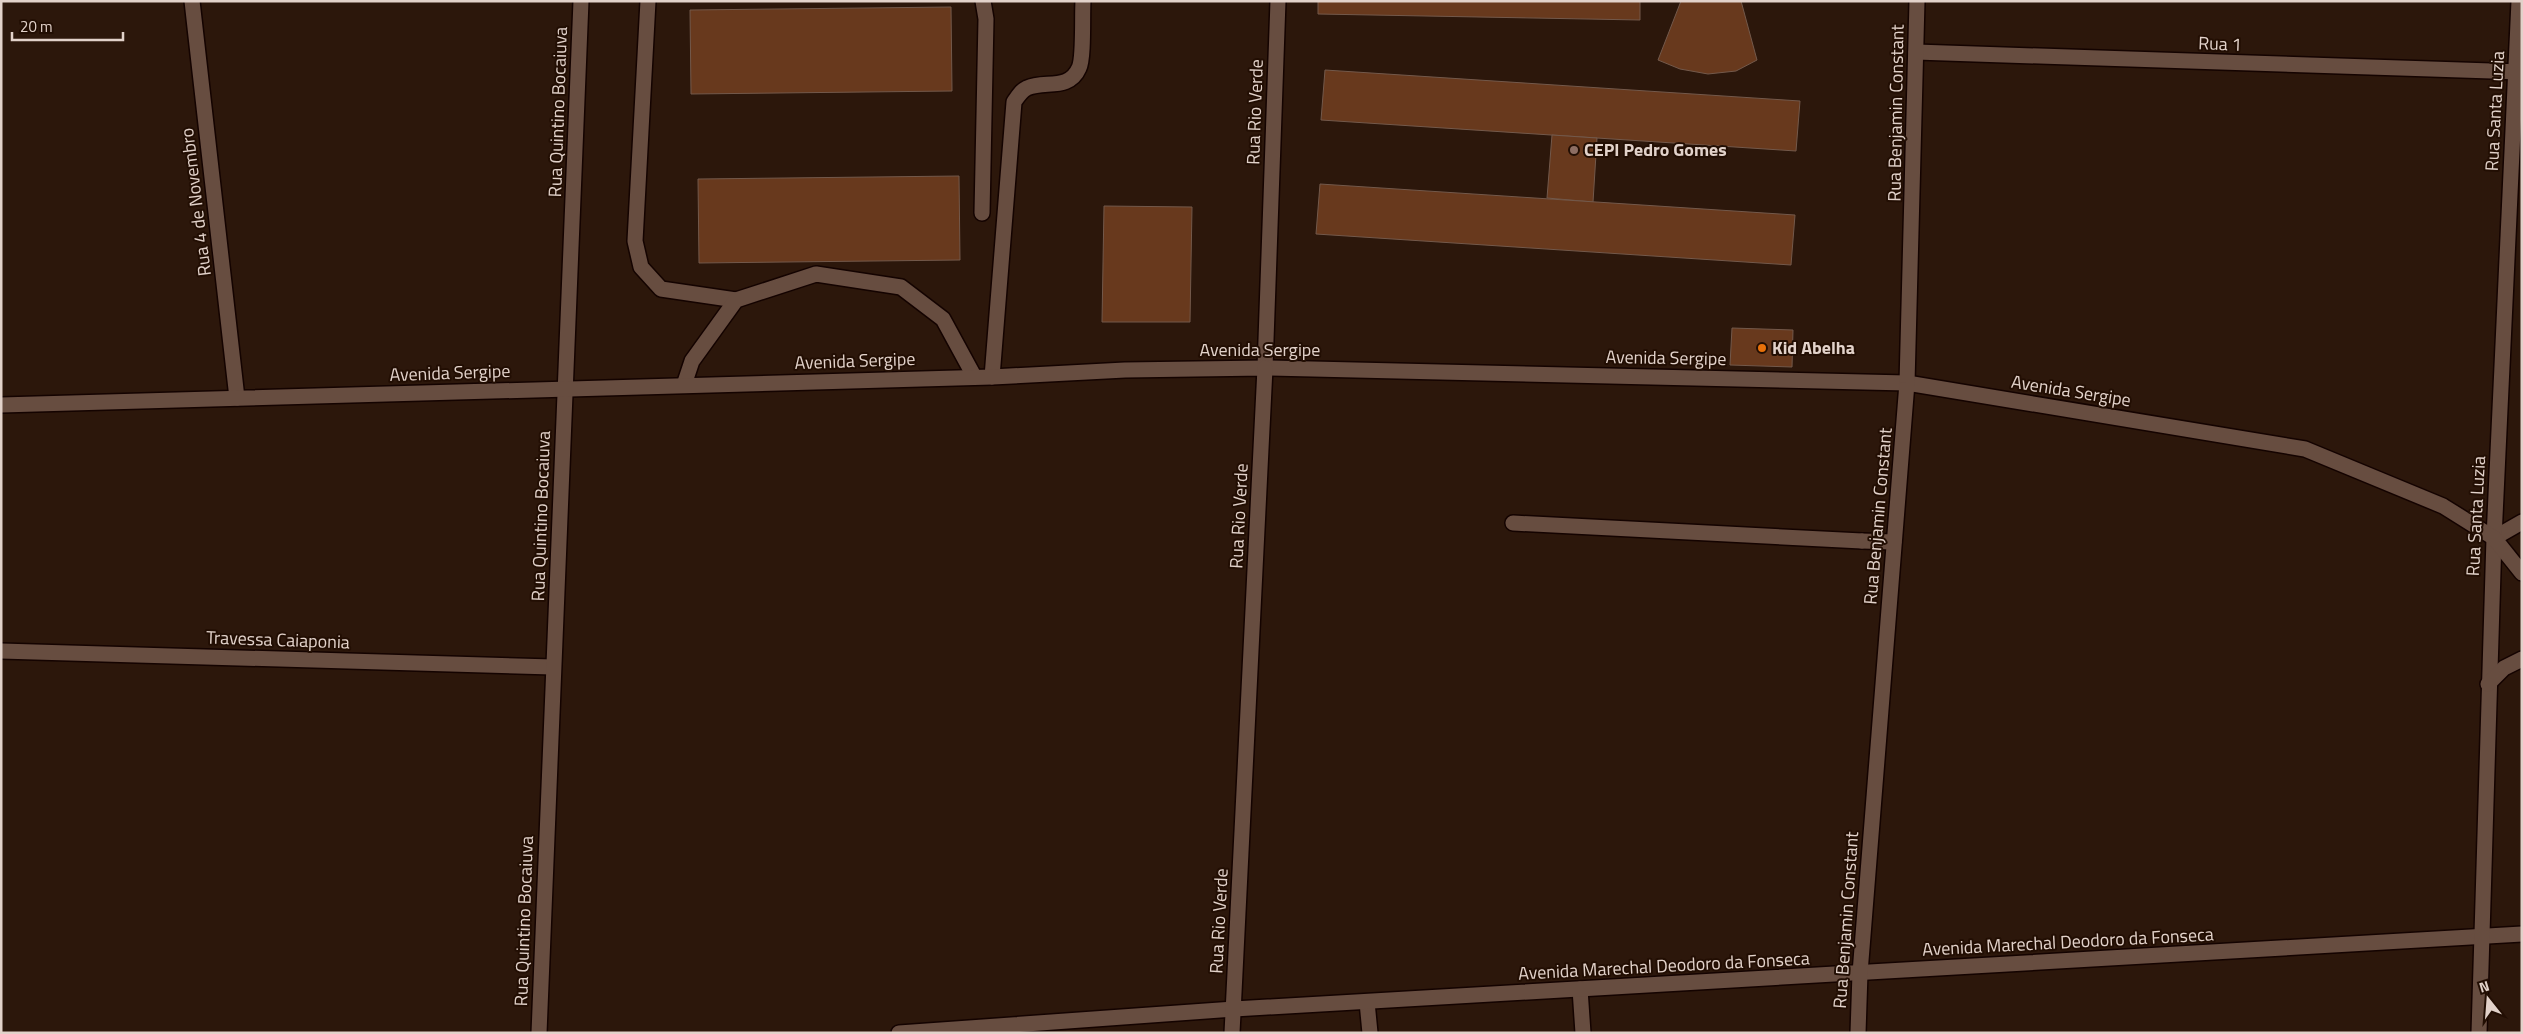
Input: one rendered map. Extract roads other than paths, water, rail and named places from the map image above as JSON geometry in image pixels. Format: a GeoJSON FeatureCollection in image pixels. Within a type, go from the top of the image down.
{"type":"FeatureCollection","features":[{"type":"Feature","properties":{"kind":"street","name":"Rua 4 de Novembro"},"geometry":{"type":"LineString","coordinates":[[192,1],[237,398]]}},
{"type":"Feature","properties":{"kind":"street","name":"Rua Quintino Bocaiuva"},"geometry":{"type":"LineString","coordinates":[[538,1033],[581,1]]}},
{"type":"Feature","properties":{"kind":"street"},"geometry":{"type":"LineString","coordinates":[[648,1],[635,241],[642,267],[660,289],[736,300],[816,274],[901,287],[943,319],[974,376]]}},
{"type":"Feature","properties":{"kind":"street"},"geometry":{"type":"LineString","coordinates":[[982,213],[986,19],[983,1]]}},
{"type":"Feature","properties":{"kind":"street"},"geometry":{"type":"LineString","coordinates":[[992,377],[1014,102],[1020,92],[1029,87],[1056,85],[1072,78],[1080,67],[1083,1]]}},
{"type":"Feature","properties":{"kind":"street","name":"Rua Rio Verde"},"geometry":{"type":"LineString","coordinates":[[1232,1033],[1265,368],[1278,1]]}},
{"type":"Feature","properties":{"kind":"street","name":"Rua Benjamin Constant"},"geometry":{"type":"LineString","coordinates":[[1858,1033],[1860,974],[1907,383],[1917,1]]}},
{"type":"Feature","properties":{"kind":"street","name":"Rua Santa Luzia"},"geometry":{"type":"LineString","coordinates":[[2479,1033],[2488,684],[2519,72],[2519,1]]}},
{"type":"Feature","properties":{"kind":"street","name":"Rua 1"},"geometry":{"type":"LineString","coordinates":[[1916,52],[2519,72]]}},
{"type":"Feature","properties":{"kind":"street"},"geometry":{"type":"LineString","coordinates":[[684,385],[692,361],[736,300]]}},
{"type":"Feature","properties":{"kind":"street","name":"Avenida Sergipe"},"geometry":{"type":"LineString","coordinates":[[1,405],[974,376],[992,377],[1125,370],[1265,368],[1907,383],[2304,449],[2443,506],[2494,538],[2522,573]]}},
{"type":"Feature","properties":{"kind":"street"},"geometry":{"type":"LineString","coordinates":[[2494,538],[2522,522]]}},
{"type":"Feature","properties":{"kind":"street"},"geometry":{"type":"LineString","coordinates":[[1513,523],[1894,542]]}},
{"type":"Feature","properties":{"kind":"street","name":"Travessa Caiaponia"},"geometry":{"type":"LineString","coordinates":[[1,651],[553,667]]}},
{"type":"Feature","properties":{"kind":"street"},"geometry":{"type":"LineString","coordinates":[[2488,684],[2504,668],[2522,659]]}},
{"type":"Feature","properties":{"kind":"street","name":"Avenida Marechal Deodoro da Fonseca"},"geometry":{"type":"LineString","coordinates":[[899,1033],[1234,1009],[2522,934]]}},
{"type":"Feature","properties":{"kind":"street"},"geometry":{"type":"LineString","coordinates":[[1580,989],[1583,1033]]}},
{"type":"Feature","properties":{"kind":"street"},"geometry":{"type":"LineString","coordinates":[[1368,1002],[1370,1033]]}},
{"type":"Feature","properties":{"kind":"place","name":"CEPI Pedro Gomes"},"geometry":{"type":"Point","coordinates":[1574,150]}},
{"type":"Feature","properties":{"kind":"place","name":"Kid Abelha"},"geometry":{"type":"Point","coordinates":[1762,348]}}]}
